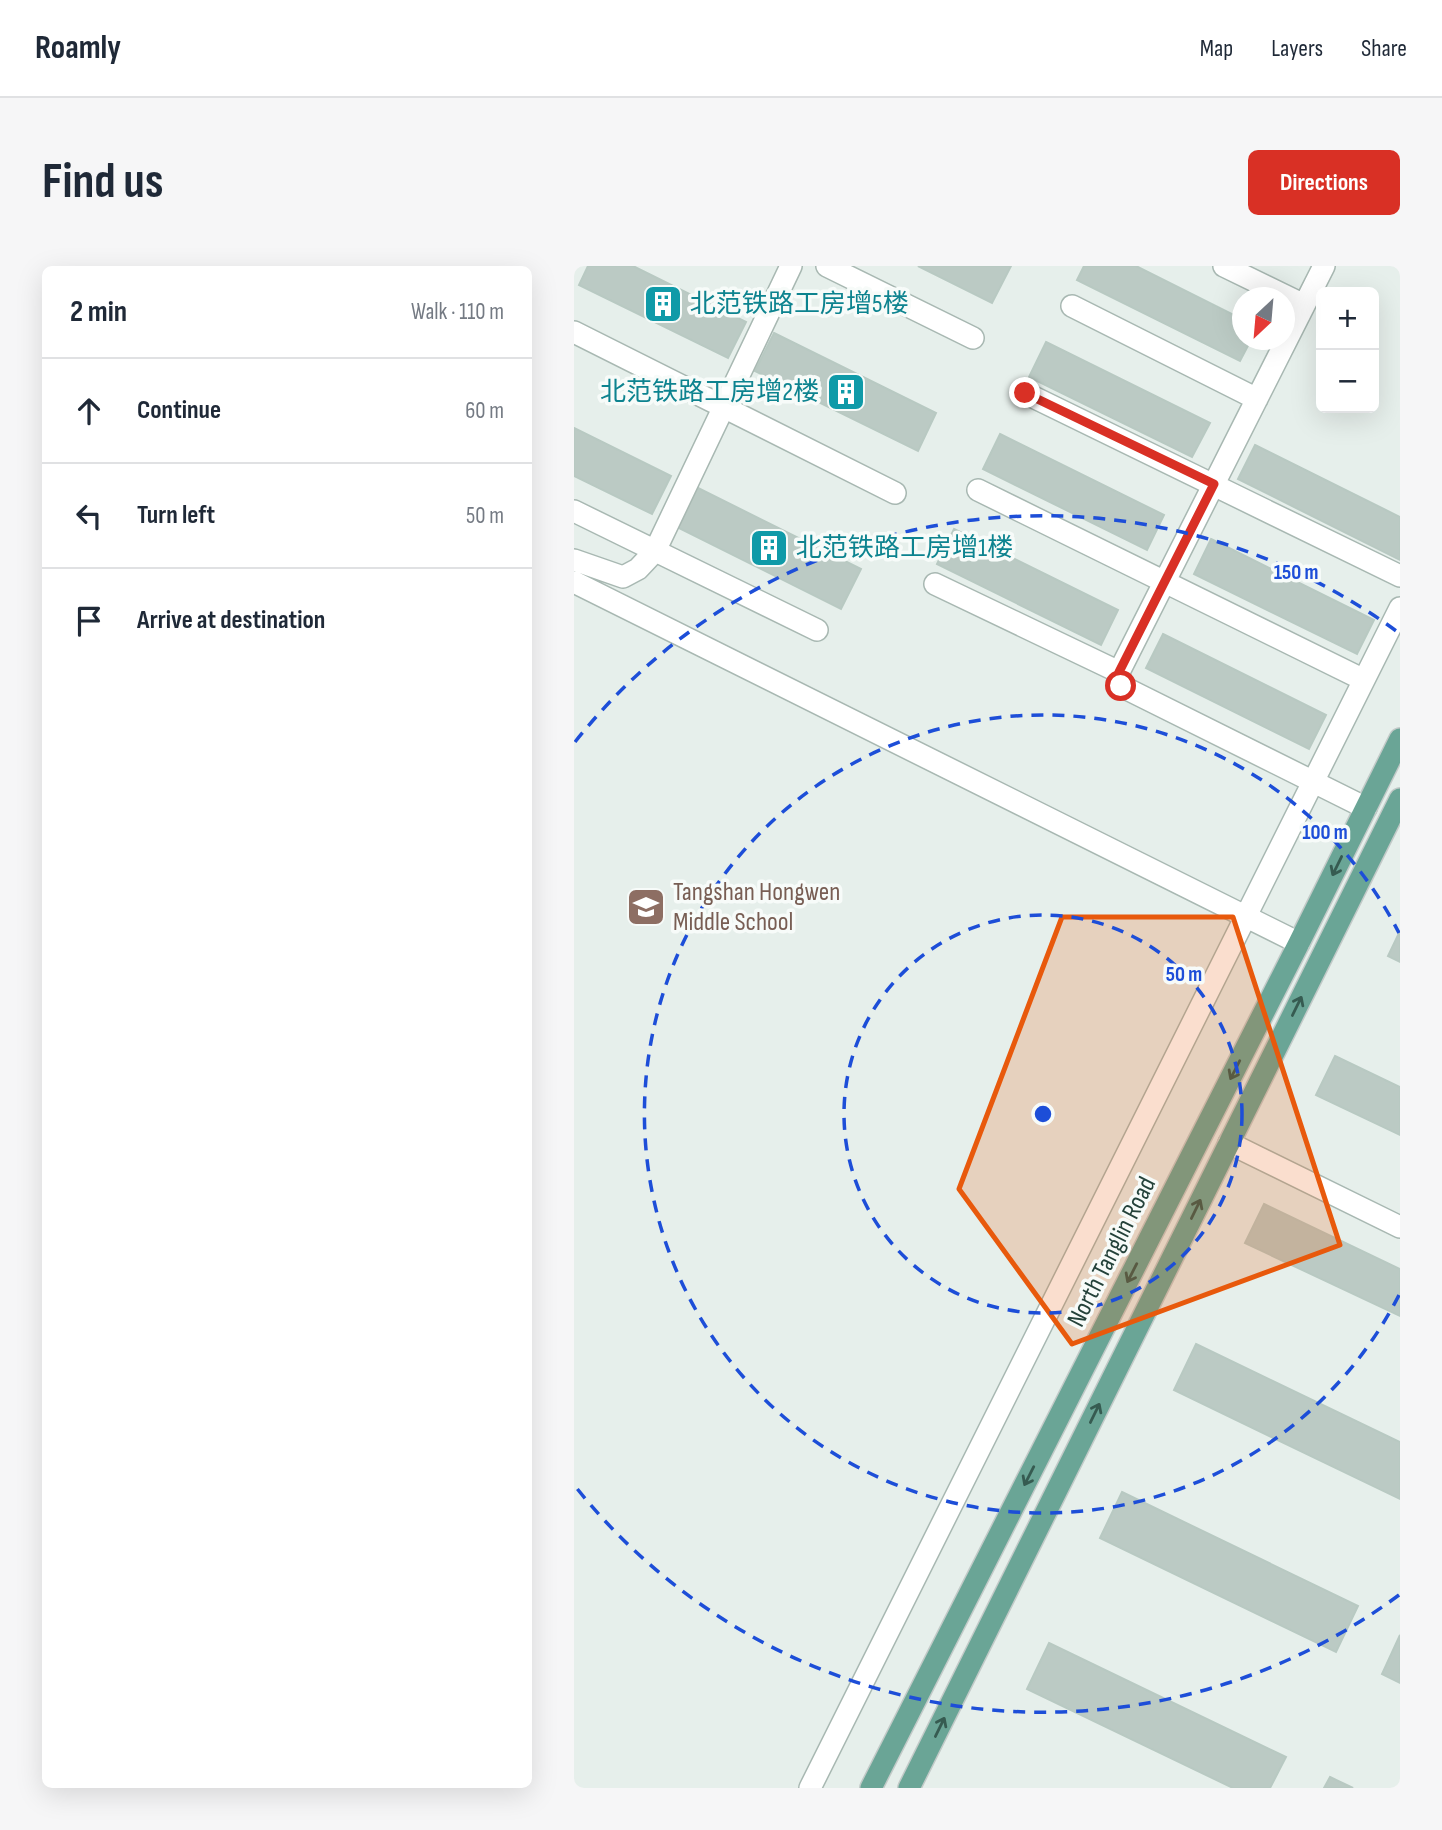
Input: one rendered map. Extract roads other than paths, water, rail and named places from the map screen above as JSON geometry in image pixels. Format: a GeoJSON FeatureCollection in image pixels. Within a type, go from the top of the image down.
{"type":"FeatureCollection","features":[{"type":"Feature","properties":{"kind":"main road","name":"North Tanglin Road"},"geometry":{"type":"LineString","coordinates":[[871,1788],[1400,739]]}},
{"type":"Feature","properties":{"kind":"main road"},"geometry":{"type":"LineString","coordinates":[[909,1788],[1400,799]]}},
{"type":"Feature","properties":{"kind":"street"},"geometry":{"type":"LineString","coordinates":[[574,559],[623,577],[638,569],[655,551],[791,266]]}},
{"type":"Feature","properties":{"kind":"street"},"geometry":{"type":"LineString","coordinates":[[827,266],[972,338]]}},
{"type":"Feature","properties":{"kind":"street"},"geometry":{"type":"LineString","coordinates":[[1224,266],[1304,305]]}},
{"type":"Feature","properties":{"kind":"street"},"geometry":{"type":"LineString","coordinates":[[1324,266],[1119,672],[1121,686],[1366,808]]}},
{"type":"Feature","properties":{"kind":"street"},"geometry":{"type":"LineString","coordinates":[[1072,306],[1257,399]]}},
{"type":"Feature","properties":{"kind":"street"},"geometry":{"type":"LineString","coordinates":[[574,332],[895,493]]}},
{"type":"Feature","properties":{"kind":"street"},"geometry":{"type":"LineString","coordinates":[[1025,393],[1400,576]]}},
{"type":"Feature","properties":{"kind":"street"},"geometry":{"type":"LineString","coordinates":[[978,490],[1364,680]]}},
{"type":"Feature","properties":{"kind":"street"},"geometry":{"type":"LineString","coordinates":[[574,512],[817,630]]}},
{"type":"Feature","properties":{"kind":"street"},"geometry":{"type":"LineString","coordinates":[[574,582],[1299,943]]}},
{"type":"Feature","properties":{"kind":"street"},"geometry":{"type":"LineString","coordinates":[[935,584],[1119,672]]}},
{"type":"Feature","properties":{"kind":"street"},"geometry":{"type":"LineString","coordinates":[[810,1788],[1400,608]]}},
{"type":"Feature","properties":{"kind":"street"},"geometry":{"type":"LineString","coordinates":[[1229,1143],[1400,1227]]}},
{"type":"Feature","properties":{"kind":"place","name":"北范铁路工房增5楼"},"geometry":{"type":"Point","coordinates":[663,304]}},
{"type":"Feature","properties":{"kind":"place","name":"北范铁路工房增2楼"},"geometry":{"type":"Point","coordinates":[846,392]}},
{"type":"Feature","properties":{"kind":"place","name":"北范铁路工房增1楼"},"geometry":{"type":"Point","coordinates":[769,548]}},
{"type":"Feature","properties":{"kind":"place","name":"Tangshan Hongwen Middle School"},"geometry":{"type":"Point","coordinates":[646,907]}}]}
